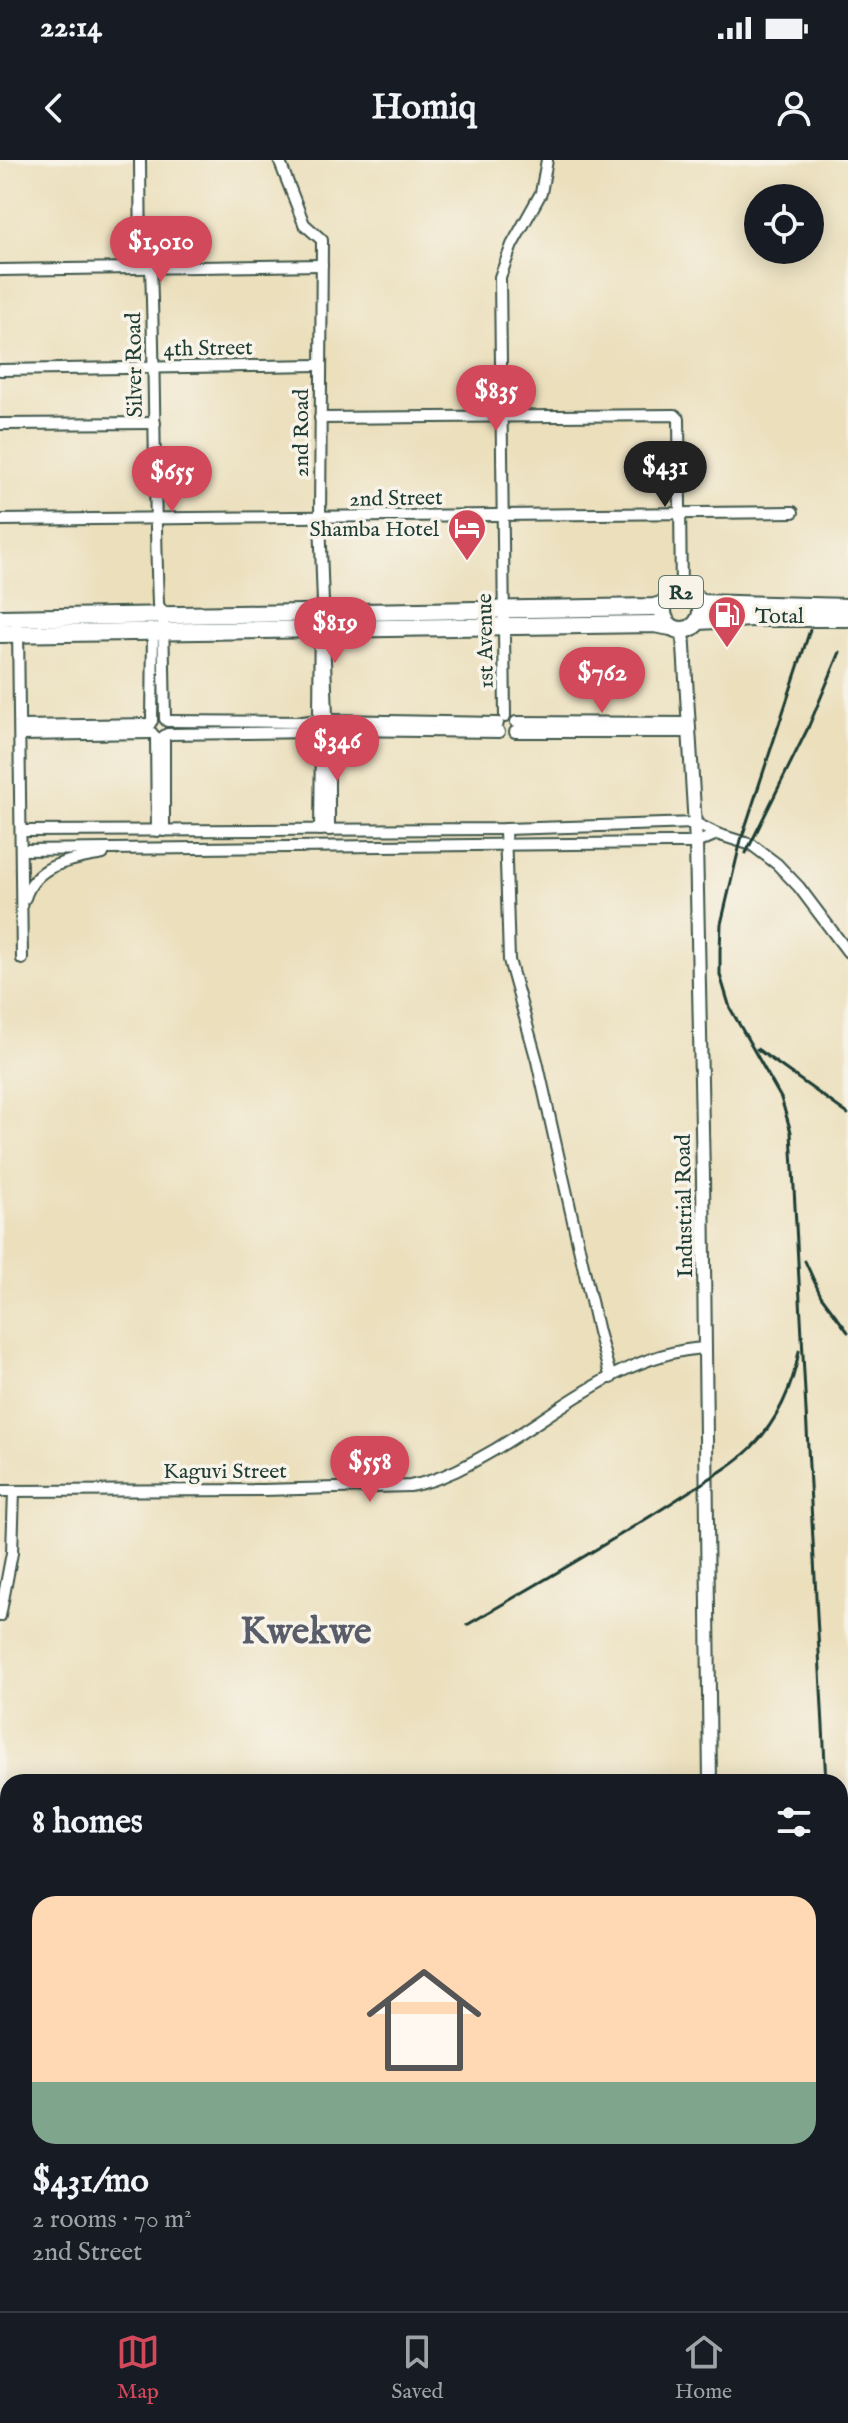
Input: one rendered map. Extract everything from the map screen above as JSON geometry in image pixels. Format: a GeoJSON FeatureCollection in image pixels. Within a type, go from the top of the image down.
{"type":"FeatureCollection","features":[{"type":"Feature","properties":{"kind":"highway","name":"R2"},"geometry":{"type":"LineString","coordinates":[[677,629],[663,617],[664,604],[672,594],[691,593],[700,603],[701,616],[698,621]]}},
{"type":"Feature","properties":{"kind":"highway","name":"R2"},"geometry":{"type":"LineString","coordinates":[[700,603],[752,611],[848,618]]}},
{"type":"Feature","properties":{"kind":"highway","name":"R2"},"geometry":{"type":"LineString","coordinates":[[604,617],[664,604]]}},
{"type":"Feature","properties":{"kind":"highway","name":"R2"},"geometry":{"type":"LineString","coordinates":[[0,634],[18,626],[322,617],[604,617],[677,629],[698,621],[752,611],[848,607]]}},
{"type":"Feature","properties":{"kind":"highway","name":"R2"},"geometry":{"type":"LineString","coordinates":[[0,618],[18,626]]}},
{"type":"Feature","properties":{"kind":"street","name":"Silver Road"},"geometry":{"type":"LineString","coordinates":[[140,160],[155,368],[158,620]]}},
{"type":"Feature","properties":{"kind":"street","name":"2nd Road"},"geometry":{"type":"LineString","coordinates":[[279,160],[304,224],[322,240],[320,518],[324,718]]}},
{"type":"Feature","properties":{"kind":"street","name":"1st Avenue"},"geometry":{"type":"LineString","coordinates":[[500,724],[503,516],[500,277],[512,245],[541,193],[547,160]]}},
{"type":"Feature","properties":{"kind":"street"},"geometry":{"type":"LineString","coordinates":[[0,270],[322,265]]}},
{"type":"Feature","properties":{"kind":"street","name":"4th Street"},"geometry":{"type":"LineString","coordinates":[[0,370],[320,365]]}},
{"type":"Feature","properties":{"kind":"street"},"geometry":{"type":"LineString","coordinates":[[320,418],[675,415],[679,419],[681,592]]}},
{"type":"Feature","properties":{"kind":"street"},"geometry":{"type":"LineString","coordinates":[[0,424],[155,423]]}},
{"type":"Feature","properties":{"kind":"street","name":"2nd Street"},"geometry":{"type":"LineString","coordinates":[[0,520],[793,512]]}},
{"type":"Feature","properties":{"kind":"street"},"geometry":{"type":"LineString","coordinates":[[158,620],[166,720]]}},
{"type":"Feature","properties":{"kind":"street"},"geometry":{"type":"LineString","coordinates":[[158,620],[160,831]]}},
{"type":"Feature","properties":{"kind":"street"},"geometry":{"type":"LineString","coordinates":[[18,626],[22,959]]}},
{"type":"Feature","properties":{"kind":"street","name":"Industrial Road"},"geometry":{"type":"LineString","coordinates":[[677,629],[696,843],[710,1774]]}},
{"type":"Feature","properties":{"kind":"street"},"geometry":{"type":"LineString","coordinates":[[157,731],[158,718],[287,723],[324,718],[500,724]]}},
{"type":"Feature","properties":{"kind":"street"},"geometry":{"type":"LineString","coordinates":[[324,718],[314,726],[324,734]]}},
{"type":"Feature","properties":{"kind":"street"},"geometry":{"type":"LineString","coordinates":[[324,718],[325,830]]}},
{"type":"Feature","properties":{"kind":"street"},"geometry":{"type":"LineString","coordinates":[[20,731],[324,734],[343,730],[500,724],[511,718],[515,727]]}},
{"type":"Feature","properties":{"kind":"street"},"geometry":{"type":"LineString","coordinates":[[500,724],[507,737],[515,727]]}},
{"type":"Feature","properties":{"kind":"street"},"geometry":{"type":"LineString","coordinates":[[515,727],[688,728]]}},
{"type":"Feature","properties":{"kind":"street"},"geometry":{"type":"LineString","coordinates":[[21,831],[505,829],[695,823],[717,834],[750,844],[777,864],[799,887],[848,952]]}},
{"type":"Feature","properties":{"kind":"street"},"geometry":{"type":"LineString","coordinates":[[505,829],[509,960],[537,1061],[611,1378]]}},
{"type":"Feature","properties":{"kind":"street"},"geometry":{"type":"LineString","coordinates":[[396,830],[397,847]]}},
{"type":"Feature","properties":{"kind":"street"},"geometry":{"type":"LineString","coordinates":[[21,850],[696,843],[717,834]]}},
{"type":"Feature","properties":{"kind":"street"},"geometry":{"type":"LineString","coordinates":[[22,908],[27,892],[41,872],[73,860],[124,849]]}},
{"type":"Feature","properties":{"kind":"street","name":"Kaguvi Street"},"geometry":{"type":"LineString","coordinates":[[0,1491],[295,1490],[428,1483],[451,1475],[538,1424],[590,1388],[659,1355],[704,1348]]}},
{"type":"Feature","properties":{"kind":"street"},"geometry":{"type":"LineString","coordinates":[[0,1616],[12,1553],[14,1491]]}},
{"type":"Feature","properties":{"kind":"railway"},"geometry":{"type":"LineString","coordinates":[[810,630],[741,840],[721,924],[720,975],[730,1008],[781,1098],[791,1132],[826,1774]]}},
{"type":"Feature","properties":{"kind":"railway"},"geometry":{"type":"LineString","coordinates":[[746,853],[808,728],[840,652]]}},
{"type":"Feature","properties":{"kind":"railway"},"geometry":{"type":"LineString","coordinates":[[757,1049],[848,1114]]}},
{"type":"Feature","properties":{"kind":"railway"},"geometry":{"type":"LineString","coordinates":[[805,1261],[821,1296],[848,1332]]}},
{"type":"Feature","properties":{"kind":"railway"},"geometry":{"type":"LineString","coordinates":[[467,1625],[624,1532],[742,1456],[776,1415],[793,1378],[799,1351]]}},
{"type":"Feature","properties":{"kind":"place","name":"Shamba Hotel"},"geometry":{"type":"Point","coordinates":[467,562]}},
{"type":"Feature","properties":{"kind":"place","name":"Total"},"geometry":{"type":"Point","coordinates":[727,649]}},
{"type":"Feature","properties":{"kind":"district","name":"Kwekwe"},"geometry":{"type":"Point","coordinates":[306,1630]}}]}
